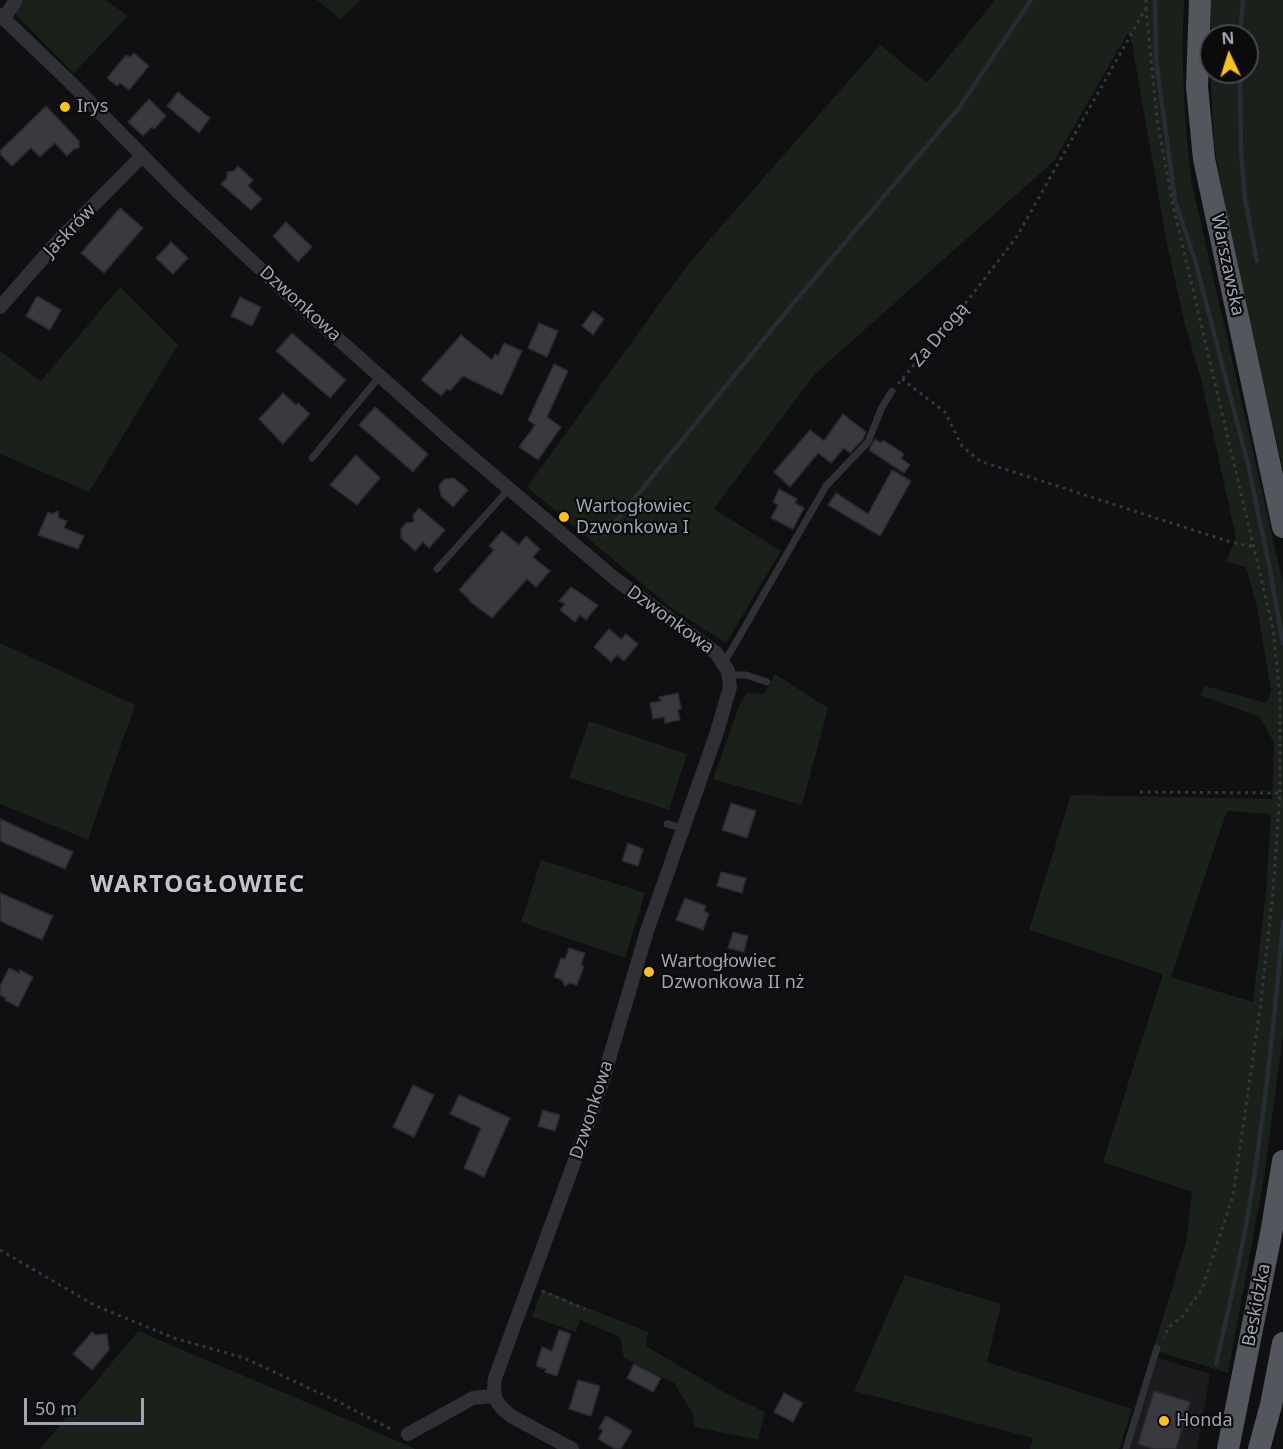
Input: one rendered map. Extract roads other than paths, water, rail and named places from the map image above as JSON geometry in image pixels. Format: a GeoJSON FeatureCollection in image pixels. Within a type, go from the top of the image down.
{"type":"FeatureCollection","features":[{"type":"Feature","properties":{"kind":"highway","name":"Warszawska"},"geometry":{"type":"LineString","coordinates":[[1200,0],[1197,87],[1204,159],[1283,527]]}},
{"type":"Feature","properties":{"kind":"highway","name":"Beskidzka"},"geometry":{"type":"LineString","coordinates":[[1228,1449],[1271,1234],[1283,1161]]}},
{"type":"Feature","properties":{"kind":"highway","name":"Beskidzka"},"geometry":{"type":"LineString","coordinates":[[1259,1449],[1271,1405],[1283,1343]]}},
{"type":"Feature","properties":{"kind":"highway"},"geometry":{"type":"LineString","coordinates":[[1270,1449],[1271,1405]]}},
{"type":"Feature","properties":{"kind":"street"},"geometry":{"type":"LineString","coordinates":[[2,16],[16,0]]}},
{"type":"Feature","properties":{"kind":"street","name":"Dzwonkowa"},"geometry":{"type":"LineString","coordinates":[[2,16],[142,156],[284,291],[614,579],[706,644],[726,669],[730,687],[728,699],[647,931],[601,1086],[495,1378],[494,1396]]}},
{"type":"Feature","properties":{"kind":"street","name":"Jaskrów"},"geometry":{"type":"LineString","coordinates":[[0,307],[59,240],[142,156]]}},
{"type":"Feature","properties":{"kind":"street"},"geometry":{"type":"LineString","coordinates":[[408,1434],[473,1398],[494,1396],[497,1404],[511,1416],[572,1449]]}},
{"type":"Feature","properties":{"kind":"lane"},"geometry":{"type":"LineString","coordinates":[[312,458],[380,376]]}},
{"type":"Feature","properties":{"kind":"lane"},"geometry":{"type":"LineString","coordinates":[[767,682],[726,669],[826,486],[868,442],[882,407],[892,391]]}},
{"type":"Feature","properties":{"kind":"lane"},"geometry":{"type":"LineString","coordinates":[[438,569],[509,489]]}},
{"type":"Feature","properties":{"kind":"lane"},"geometry":{"type":"LineString","coordinates":[[667,824],[683,828]]}},
{"type":"Feature","properties":{"kind":"lane"},"geometry":{"type":"LineString","coordinates":[[1126,1449],[1157,1348]]}},
{"type":"Feature","properties":{"kind":"lane"},"geometry":{"type":"LineString","coordinates":[[1271,1405],[1283,1383]]}},
{"type":"Feature","properties":{"kind":"waterway"},"geometry":{"type":"LineString","coordinates":[[605,535],[786,312],[959,108],[1031,0]]}},
{"type":"Feature","properties":{"kind":"waterway"},"geometry":{"type":"LineString","coordinates":[[1155,0],[1156,60],[1175,200],[1195,260],[1248,464],[1283,643]]}},
{"type":"Feature","properties":{"kind":"waterway"},"geometry":{"type":"LineString","coordinates":[[1241,24],[1243,0]]}},
{"type":"Feature","properties":{"kind":"waterway"},"geometry":{"type":"LineString","coordinates":[[1240,84],[1241,152],[1245,199],[1257,261]]}},
{"type":"Feature","properties":{"kind":"waterway"},"geometry":{"type":"LineString","coordinates":[[1216,1364],[1250,1203],[1269,1063],[1283,922]]}},
{"type":"Feature","properties":{"kind":"place","name":"Irys"},"geometry":{"type":"Point","coordinates":[65,107]}},
{"type":"Feature","properties":{"kind":"place","name":"Wartogłowiec Dzwonkowa I"},"geometry":{"type":"Point","coordinates":[564,517]}},
{"type":"Feature","properties":{"kind":"place","name":"Wartogłowiec Dzwonkowa II nż"},"geometry":{"type":"Point","coordinates":[649,972]}},
{"type":"Feature","properties":{"kind":"place","name":"Honda"},"geometry":{"type":"Point","coordinates":[1164,1421]}},
{"type":"Feature","properties":{"kind":"district","name":"WARTOGŁOWIEC"},"geometry":{"type":"Point","coordinates":[198,885]}}]}
